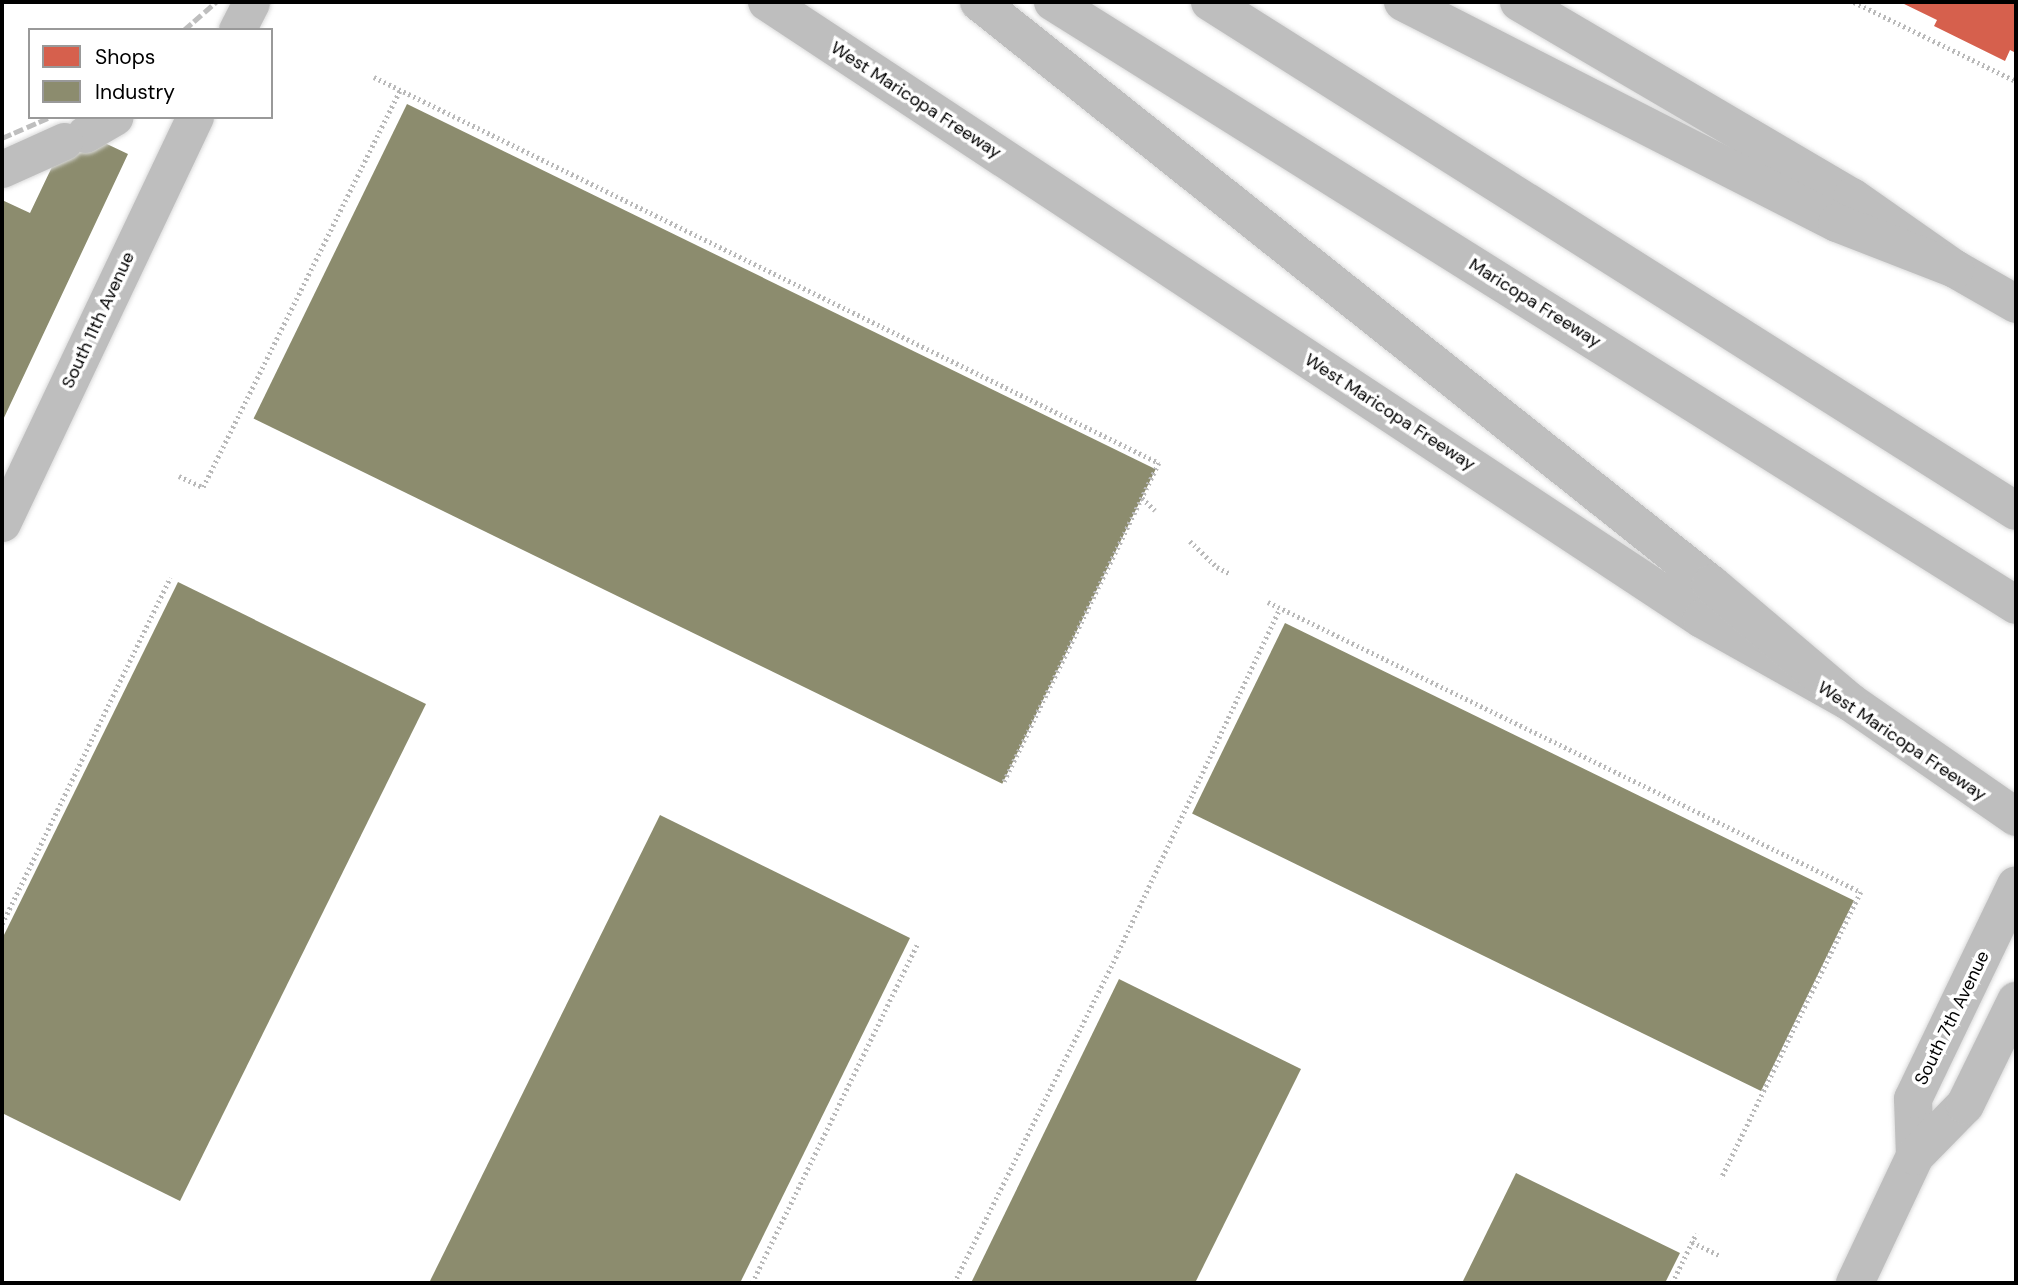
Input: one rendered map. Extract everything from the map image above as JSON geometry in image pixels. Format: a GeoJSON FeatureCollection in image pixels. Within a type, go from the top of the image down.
{"type":"FeatureCollection","features":[{"type":"Feature","properties":{"kind":"main road","name":"West Maricopa Freeway"},"geometry":{"type":"LineString","coordinates":[[766,2],[1702,619],[1850,702],[2016,817]]}},
{"type":"Feature","properties":{"kind":"main road"},"geometry":{"type":"LineString","coordinates":[[979,2],[1711,584],[1850,702]]}},
{"type":"Feature","properties":{"kind":"main road","name":"Maricopa Freeway"},"geometry":{"type":"LineString","coordinates":[[1053,2],[2016,605]]}},
{"type":"Feature","properties":{"kind":"main road"},"geometry":{"type":"LineString","coordinates":[[1210,2],[2016,511]]}},
{"type":"Feature","properties":{"kind":"main road"},"geometry":{"type":"LineString","coordinates":[[1403,2],[1837,223],[1955,269]]}},
{"type":"Feature","properties":{"kind":"main road"},"geometry":{"type":"LineString","coordinates":[[1519,2],[1852,197],[1955,269],[2016,304]]}},
{"type":"Feature","properties":{"kind":"main road","name":"South 7th Avenue"},"geometry":{"type":"LineString","coordinates":[[1915,1156],[1913,1099],[2016,885]]}},
{"type":"Feature","properties":{"kind":"main road","name":"South 7th Avenue"},"geometry":{"type":"LineString","coordinates":[[1854,1283],[1915,1156],[1965,1105],[2016,1001]]}},
{"type":"Feature","properties":{"kind":"street","name":"South 11th Avenue"},"geometry":{"type":"LineString","coordinates":[[2,523],[184,121]]}},
{"type":"Feature","properties":{"kind":"street"},"geometry":{"type":"LineString","coordinates":[[2,169],[88,131]]}},
{"type":"Feature","properties":{"kind":"path"},"geometry":{"type":"LineString","coordinates":[[1854,2],[2016,81]]}},
{"type":"Feature","properties":{"kind":"path"},"geometry":{"type":"LineString","coordinates":[[374,77],[1159,463],[1003,784]]}},
{"type":"Feature","properties":{"kind":"path"},"geometry":{"type":"LineString","coordinates":[[179,476],[202,487],[400,91]]}},
{"type":"Feature","properties":{"kind":"path"},"geometry":{"type":"LineString","coordinates":[[1142,498],[1156,510]]}},
{"type":"Feature","properties":{"kind":"path"},"geometry":{"type":"LineString","coordinates":[[1190,541],[1217,567],[1231,574]]}},
{"type":"Feature","properties":{"kind":"path"},"geometry":{"type":"LineString","coordinates":[[2,923],[170,578]]}},
{"type":"Feature","properties":{"kind":"path"},"geometry":{"type":"LineString","coordinates":[[1268,602],[1279,610],[1861,892],[1721,1180]]}},
{"type":"Feature","properties":{"kind":"path"},"geometry":{"type":"LineString","coordinates":[[954,1283],[1118,952],[1279,610]]}},
{"type":"Feature","properties":{"kind":"path"},"geometry":{"type":"LineString","coordinates":[[752,1283],[917,944]]}},
{"type":"Feature","properties":{"kind":"path"},"geometry":{"type":"LineString","coordinates":[[1672,1283],[1696,1234]]}},
{"type":"Feature","properties":{"kind":"path"},"geometry":{"type":"LineString","coordinates":[[1692,1242],[1719,1255]]}},
{"type":"Feature","properties":{"kind":"building: Shops"},"geometry":{"type":"Polygon","coordinates":[[[1900,2],[2016,2],[2016,53],[2010,50],[2005,61],[1934,26],[1937,20],[1900,2]]]}},
{"type":"Feature","properties":{"kind":"building: Industry"},"geometry":{"type":"Polygon","coordinates":[[[407,104],[1156,469],[1002,784],[254,419],[407,104]]]}},
{"type":"Feature","properties":{"kind":"building: Industry"},"geometry":{"type":"Polygon","coordinates":[[[71,127],[128,154],[2,422],[2,200],[30,213],[71,127]]]}},
{"type":"Feature","properties":{"kind":"building: Industry"},"geometry":{"type":"Polygon","coordinates":[[[178,582],[426,704],[180,1201],[2,1113],[2,939],[178,582]]]}},
{"type":"Feature","properties":{"kind":"building: Industry"},"geometry":{"type":"Polygon","coordinates":[[[1285,623],[1854,900],[1761,1091],[1192,814],[1285,623]]]}},
{"type":"Feature","properties":{"kind":"building: Industry"},"geometry":{"type":"Polygon","coordinates":[[[660,815],[910,938],[740,1283],[429,1283],[660,815]]]}},
{"type":"Feature","properties":{"kind":"building: Industry"},"geometry":{"type":"Polygon","coordinates":[[[1119,979],[1301,1069],[1195,1283],[971,1283],[1119,979]]]}},
{"type":"Feature","properties":{"kind":"building: Industry"},"geometry":{"type":"Polygon","coordinates":[[[1516,1173],[1680,1253],[1665,1283],[1462,1283],[1516,1173]]]}},
{"type":"Feature","properties":{"kind":"railway"},"geometry":{"type":"LineString","coordinates":[[186,28],[216,2]]}},
{"type":"Feature","properties":{"kind":"railway"},"geometry":{"type":"LineString","coordinates":[[2,138],[45,119]]}}]}
